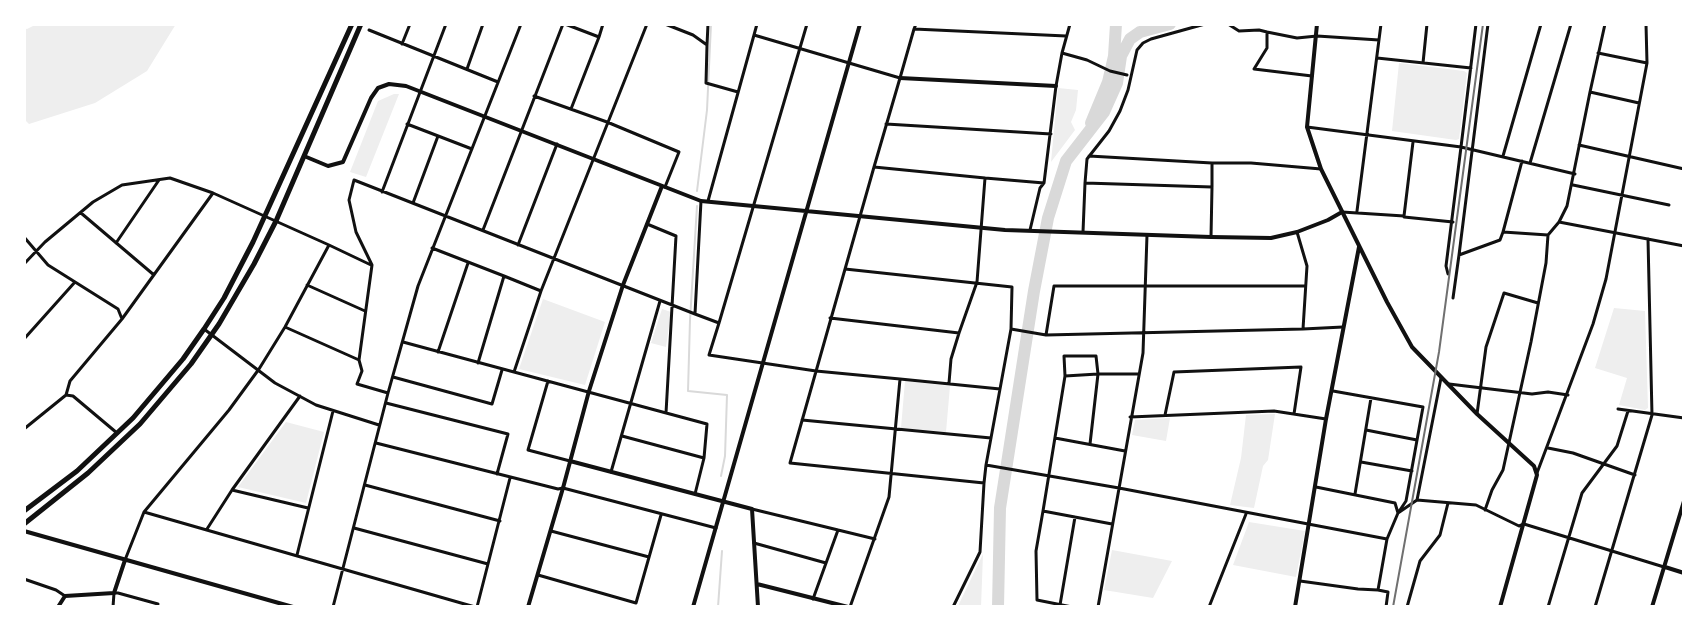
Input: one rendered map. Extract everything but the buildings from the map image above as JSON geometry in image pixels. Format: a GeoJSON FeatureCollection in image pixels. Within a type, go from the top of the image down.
{"type":"FeatureCollection","features":[{"type":"Feature","properties":{"kind":"main road"},"geometry":{"type":"LineString","coordinates":[[24,511],[65,481],[117,433],[183,359],[204,329],[224,298],[265,216],[352,24]]}},
{"type":"Feature","properties":{"kind":"main road"},"geometry":{"type":"LineString","coordinates":[[24,524],[88,473],[140,424],[191,364],[211,335],[237,295],[276,220],[362,24]]}},
{"type":"Feature","properties":{"kind":"street"},"geometry":{"type":"LineString","coordinates":[[402,44],[410,24]]}},
{"type":"Feature","properties":{"kind":"street"},"geometry":{"type":"LineString","coordinates":[[382,192],[446,24]]}},
{"type":"Feature","properties":{"kind":"street"},"geometry":{"type":"LineString","coordinates":[[466,69],[483,24]]}},
{"type":"Feature","properties":{"kind":"street"},"geometry":{"type":"LineString","coordinates":[[333,607],[418,286],[521,24]]}},
{"type":"Feature","properties":{"kind":"street"},"geometry":{"type":"LineString","coordinates":[[483,230],[564,24],[599,37]]}},
{"type":"Feature","properties":{"kind":"street"},"geometry":{"type":"LineString","coordinates":[[571,109],[603,24]]}},
{"type":"Feature","properties":{"kind":"street"},"geometry":{"type":"LineString","coordinates":[[514,372],[541,291],[646,24]]}},
{"type":"Feature","properties":{"kind":"street"},"geometry":{"type":"LineString","coordinates":[[665,24],[693,35],[707,45]]}},
{"type":"Feature","properties":{"kind":"street"},"geometry":{"type":"LineString","coordinates":[[708,24],[706,83],[738,92]]}},
{"type":"Feature","properties":{"kind":"street"},"geometry":{"type":"LineString","coordinates":[[708,201],[757,24]]}},
{"type":"Feature","properties":{"kind":"street"},"geometry":{"type":"LineString","coordinates":[[807,24],[710,355],[816,371],[1000,389]]}},
{"type":"Feature","properties":{"kind":"street"},"geometry":{"type":"LineString","coordinates":[[693,607],[860,24]]}},
{"type":"Feature","properties":{"kind":"street"},"geometry":{"type":"LineString","coordinates":[[916,24],[859,216],[790,463],[984,483]]}},
{"type":"Feature","properties":{"kind":"street"},"geometry":{"type":"LineString","coordinates":[[1031,230],[1040,188],[1044,183],[1056,86],[1070,24]]}},
{"type":"Feature","properties":{"kind":"street"},"geometry":{"type":"LineString","coordinates":[[1083,233],[1087,159],[1109,131],[1120,111],[1128,90],[1134,58],[1143,43],[1151,39],[1205,24]]}},
{"type":"Feature","properties":{"kind":"street"},"geometry":{"type":"LineString","coordinates":[[1228,24],[1239,31],[1260,30],[1297,38],[1317,36],[1379,40]]}},
{"type":"Feature","properties":{"kind":"street"},"geometry":{"type":"LineString","coordinates":[[1317,24],[1307,127],[1321,169],[1386,302],[1412,347],[1477,414],[1534,466],[1537,475]]}},
{"type":"Feature","properties":{"kind":"street"},"geometry":{"type":"LineString","coordinates":[[1357,211],[1380,24]]}},
{"type":"Feature","properties":{"kind":"street"},"geometry":{"type":"LineString","coordinates":[[1423,63],[1427,24]]}},
{"type":"Feature","properties":{"kind":"street"},"geometry":{"type":"LineString","coordinates":[[1448,274],[1446,266],[1476,24]]}},
{"type":"Feature","properties":{"kind":"street"},"geometry":{"type":"LineString","coordinates":[[1453,298],[1488,24]]}},
{"type":"Feature","properties":{"kind":"street"},"geometry":{"type":"LineString","coordinates":[[1503,156],[1541,24]]}},
{"type":"Feature","properties":{"kind":"street"},"geometry":{"type":"LineString","coordinates":[[1530,163],[1570,24]]}},
{"type":"Feature","properties":{"kind":"street"},"geometry":{"type":"LineString","coordinates":[[1485,510],[1492,490],[1503,470],[1546,263],[1548,235],[1559,222],[1567,206],[1573,185],[1579,145],[1605,24]]}},
{"type":"Feature","properties":{"kind":"street"},"geometry":{"type":"LineString","coordinates":[[1500,607],[1537,475],[1568,395],[1606,279],[1647,63],[1646,24]]}},
{"type":"Feature","properties":{"kind":"street"},"geometry":{"type":"LineString","coordinates":[[369,30],[498,82]]}},
{"type":"Feature","properties":{"kind":"street"},"geometry":{"type":"LineString","coordinates":[[914,30],[1066,36]]}},
{"type":"Feature","properties":{"kind":"street"},"geometry":{"type":"LineString","coordinates":[[1267,32],[1267,48],[1254,69],[1312,76]]}},
{"type":"Feature","properties":{"kind":"street"},"geometry":{"type":"LineString","coordinates":[[754,35],[900,78],[1056,86]]}},
{"type":"Feature","properties":{"kind":"street"},"geometry":{"type":"LineString","coordinates":[[1062,53],[1127,75]]}},
{"type":"Feature","properties":{"kind":"street"},"geometry":{"type":"LineString","coordinates":[[1598,53],[1647,63]]}},
{"type":"Feature","properties":{"kind":"street"},"geometry":{"type":"LineString","coordinates":[[1377,58],[1471,68]]}},
{"type":"Feature","properties":{"kind":"street"},"geometry":{"type":"LineString","coordinates":[[304,156],[328,166],[343,162],[363,115],[378,88],[389,84],[420,91],[701,201],[981,228],[1211,237],[1271,238],[1297,232],[1342,212],[1357,211],[1453,222]]}},
{"type":"Feature","properties":{"kind":"street"},"geometry":{"type":"LineString","coordinates":[[1590,92],[1639,103]]}},
{"type":"Feature","properties":{"kind":"street"},"geometry":{"type":"LineString","coordinates":[[528,607],[589,391],[623,285],[679,152],[607,122],[534,96]]}},
{"type":"Feature","properties":{"kind":"street"},"geometry":{"type":"LineString","coordinates":[[407,124],[472,149]]}},
{"type":"Feature","properties":{"kind":"street"},"geometry":{"type":"LineString","coordinates":[[886,124],[1051,134]]}},
{"type":"Feature","properties":{"kind":"street"},"geometry":{"type":"LineString","coordinates":[[1307,127],[1472,148],[1575,174]]}},
{"type":"Feature","properties":{"kind":"street"},"geometry":{"type":"LineString","coordinates":[[412,203],[438,136]]}},
{"type":"Feature","properties":{"kind":"street"},"geometry":{"type":"LineString","coordinates":[[1404,216],[1413,142]]}},
{"type":"Feature","properties":{"kind":"street"},"geometry":{"type":"LineString","coordinates":[[518,244],[556,144]]}},
{"type":"Feature","properties":{"kind":"street"},"geometry":{"type":"LineString","coordinates":[[1579,145],[1684,169]]}},
{"type":"Feature","properties":{"kind":"street"},"geometry":{"type":"LineString","coordinates":[[1089,156],[1251,163],[1321,169]]}},
{"type":"Feature","properties":{"kind":"street"},"geometry":{"type":"LineString","coordinates":[[1459,255],[1500,240],[1522,161]]}},
{"type":"Feature","properties":{"kind":"street"},"geometry":{"type":"LineString","coordinates":[[1211,237],[1212,163]]}},
{"type":"Feature","properties":{"kind":"street"},"geometry":{"type":"LineString","coordinates":[[874,167],[1044,183]]}},
{"type":"Feature","properties":{"kind":"street"},"geometry":{"type":"LineString","coordinates":[[24,264],[93,202],[122,185],[170,178],[213,193],[276,220],[372,265]]}},
{"type":"Feature","properties":{"kind":"street"},"geometry":{"type":"LineString","coordinates":[[948,383],[951,359],[977,282],[985,178]]}},
{"type":"Feature","properties":{"kind":"street"},"geometry":{"type":"LineString","coordinates":[[116,243],[159,180]]}},
{"type":"Feature","properties":{"kind":"street"},"geometry":{"type":"LineString","coordinates":[[388,393],[357,384],[362,370],[359,360],[372,265],[356,232],[349,200],[354,180],[719,323]]}},
{"type":"Feature","properties":{"kind":"street"},"geometry":{"type":"LineString","coordinates":[[1085,183],[1212,187]]}},
{"type":"Feature","properties":{"kind":"street"},"geometry":{"type":"LineString","coordinates":[[1573,185],[1669,205]]}},
{"type":"Feature","properties":{"kind":"street"},"geometry":{"type":"LineString","coordinates":[[24,429],[66,394],[70,381],[122,319],[213,193]]}},
{"type":"Feature","properties":{"kind":"street"},"geometry":{"type":"LineString","coordinates":[[692,313],[701,201]]}},
{"type":"Feature","properties":{"kind":"street"},"geometry":{"type":"LineString","coordinates":[[81,213],[154,274]]}},
{"type":"Feature","properties":{"kind":"street"},"geometry":{"type":"LineString","coordinates":[[1559,222],[1684,246]]}},
{"type":"Feature","properties":{"kind":"street"},"geometry":{"type":"LineString","coordinates":[[647,224],[676,236],[666,413]]}},
{"type":"Feature","properties":{"kind":"street"},"geometry":{"type":"LineString","coordinates":[[1297,232],[1306,266],[1303,329]]}},
{"type":"Feature","properties":{"kind":"street"},"geometry":{"type":"LineString","coordinates":[[1503,232],[1548,235]]}},
{"type":"Feature","properties":{"kind":"street"},"geometry":{"type":"LineString","coordinates":[[1098,607],[1145,333],[1144,286],[1147,235]]}},
{"type":"Feature","properties":{"kind":"street"},"geometry":{"type":"LineString","coordinates":[[24,237],[48,265],[118,309],[122,319]]}},
{"type":"Feature","properties":{"kind":"street"},"geometry":{"type":"LineString","coordinates":[[1595,607],[1652,415],[1648,239]]}},
{"type":"Feature","properties":{"kind":"street"},"geometry":{"type":"LineString","coordinates":[[113,607],[114,593],[144,512],[230,410],[259,369],[285,327],[329,245]]}},
{"type":"Feature","properties":{"kind":"street"},"geometry":{"type":"LineString","coordinates":[[1295,607],[1326,419],[1359,246]]}},
{"type":"Feature","properties":{"kind":"street"},"geometry":{"type":"LineString","coordinates":[[432,248],[541,291]]}},
{"type":"Feature","properties":{"kind":"street"},"geometry":{"type":"LineString","coordinates":[[438,352],[468,262]]}},
{"type":"Feature","properties":{"kind":"street"},"geometry":{"type":"LineString","coordinates":[[845,269],[1012,287],[1013,329],[984,483],[980,552],[953,607]]}},
{"type":"Feature","properties":{"kind":"street"},"geometry":{"type":"LineString","coordinates":[[478,363],[504,276]]}},
{"type":"Feature","properties":{"kind":"street"},"geometry":{"type":"LineString","coordinates":[[24,339],[75,282]]}},
{"type":"Feature","properties":{"kind":"street"},"geometry":{"type":"LineString","coordinates":[[307,285],[365,311]]}},
{"type":"Feature","properties":{"kind":"street"},"geometry":{"type":"LineString","coordinates":[[1047,335],[1054,286],[1305,286]]}},
{"type":"Feature","properties":{"kind":"street"},"geometry":{"type":"LineString","coordinates":[[1477,414],[1486,347],[1504,293],[1538,303]]}},
{"type":"Feature","properties":{"kind":"street"},"geometry":{"type":"LineString","coordinates":[[611,472],[660,300]]}},
{"type":"Feature","properties":{"kind":"street"},"geometry":{"type":"LineString","coordinates":[[830,318],[959,333]]}},
{"type":"Feature","properties":{"kind":"street"},"geometry":{"type":"LineString","coordinates":[[285,327],[359,360]]}},
{"type":"Feature","properties":{"kind":"street"},"geometry":{"type":"LineString","coordinates":[[1013,329],[1047,335],[1344,327]]}},
{"type":"Feature","properties":{"kind":"street"},"geometry":{"type":"LineString","coordinates":[[204,329],[275,383],[316,405],[380,425]]}},
{"type":"Feature","properties":{"kind":"street"},"geometry":{"type":"LineString","coordinates":[[402,342],[707,424],[704,458],[695,494]]}},
{"type":"Feature","properties":{"kind":"street"},"geometry":{"type":"LineString","coordinates":[[1072,607],[1037,600],[1036,551],[1065,376],[1064,356],[1096,356],[1098,374],[1090,444]]}},
{"type":"Feature","properties":{"kind":"street"},"geometry":{"type":"LineString","coordinates":[[1166,415],[1174,372],[1301,367],[1294,414]]}},
{"type":"Feature","properties":{"kind":"street"},"geometry":{"type":"LineString","coordinates":[[393,377],[492,404],[501,370]]}},
{"type":"Feature","properties":{"kind":"street"},"geometry":{"type":"LineString","coordinates":[[1065,376],[1139,374]]}},
{"type":"Feature","properties":{"kind":"street"},"geometry":{"type":"LineString","coordinates":[[1417,500],[1441,376]]}},
{"type":"Feature","properties":{"kind":"street"},"geometry":{"type":"LineString","coordinates":[[757,584],[849,607],[889,497],[900,379]]}},
{"type":"Feature","properties":{"kind":"street"},"geometry":{"type":"LineString","coordinates":[[548,381],[528,450],[723,502],[875,539]]}},
{"type":"Feature","properties":{"kind":"street"},"geometry":{"type":"LineString","coordinates":[[1449,384],[1532,394],[1548,392],[1568,395]]}},
{"type":"Feature","properties":{"kind":"street"},"geometry":{"type":"LineString","coordinates":[[1333,391],[1423,407],[1406,501],[1387,539],[1378,590]]}},
{"type":"Feature","properties":{"kind":"street"},"geometry":{"type":"LineString","coordinates":[[66,394],[73,396],[117,433]]}},
{"type":"Feature","properties":{"kind":"street"},"geometry":{"type":"LineString","coordinates":[[207,529],[232,490],[300,396]]}},
{"type":"Feature","properties":{"kind":"street"},"geometry":{"type":"LineString","coordinates":[[1355,494],[1371,398]]}},
{"type":"Feature","properties":{"kind":"street"},"geometry":{"type":"LineString","coordinates":[[386,403],[508,434],[497,474]]}},
{"type":"Feature","properties":{"kind":"street"},"geometry":{"type":"LineString","coordinates":[[1618,409],[1684,418]]}},
{"type":"Feature","properties":{"kind":"street"},"geometry":{"type":"LineString","coordinates":[[297,555],[333,411]]}},
{"type":"Feature","properties":{"kind":"street"},"geometry":{"type":"LineString","coordinates":[[1130,417],[1274,411],[1326,419]]}},
{"type":"Feature","properties":{"kind":"street"},"geometry":{"type":"LineString","coordinates":[[1548,607],[1582,493],[1617,446],[1628,411]]}},
{"type":"Feature","properties":{"kind":"street"},"geometry":{"type":"LineString","coordinates":[[802,420],[991,438]]}},
{"type":"Feature","properties":{"kind":"street"},"geometry":{"type":"LineString","coordinates":[[1366,430],[1417,440]]}},
{"type":"Feature","properties":{"kind":"street"},"geometry":{"type":"LineString","coordinates":[[621,436],[704,458]]}},
{"type":"Feature","properties":{"kind":"street"},"geometry":{"type":"LineString","coordinates":[[1054,438],[1125,451]]}},
{"type":"Feature","properties":{"kind":"street"},"geometry":{"type":"LineString","coordinates":[[376,443],[716,528]]}},
{"type":"Feature","properties":{"kind":"street"},"geometry":{"type":"LineString","coordinates":[[1547,448],[1573,453],[1635,475]]}},
{"type":"Feature","properties":{"kind":"street"},"geometry":{"type":"LineString","coordinates":[[1360,462],[1412,471]]}},
{"type":"Feature","properties":{"kind":"street"},"geometry":{"type":"LineString","coordinates":[[988,465],[1387,539]]}},
{"type":"Feature","properties":{"kind":"street"},"geometry":{"type":"LineString","coordinates":[[144,512],[476,607],[510,478]]}},
{"type":"Feature","properties":{"kind":"street"},"geometry":{"type":"LineString","coordinates":[[365,485],[500,521]]}},
{"type":"Feature","properties":{"kind":"street"},"geometry":{"type":"LineString","coordinates":[[1316,487],[1395,503],[1398,513]]}},
{"type":"Feature","properties":{"kind":"street"},"geometry":{"type":"LineString","coordinates":[[232,490],[308,508]]}},
{"type":"Feature","properties":{"kind":"street"},"geometry":{"type":"LineString","coordinates":[[1398,513],[1417,500],[1476,505],[1519,526],[1524,524],[1684,573]]}},
{"type":"Feature","properties":{"kind":"street"},"geometry":{"type":"LineString","coordinates":[[1652,607],[1684,501]]}},
{"type":"Feature","properties":{"kind":"street"},"geometry":{"type":"LineString","coordinates":[[1407,607],[1420,561],[1440,535],[1448,502]]}},
{"type":"Feature","properties":{"kind":"street"},"geometry":{"type":"LineString","coordinates":[[752,508],[758,607]]}},
{"type":"Feature","properties":{"kind":"street"},"geometry":{"type":"LineString","coordinates":[[1043,511],[1112,524]]}},
{"type":"Feature","properties":{"kind":"street"},"geometry":{"type":"LineString","coordinates":[[1209,607],[1246,513]]}},
{"type":"Feature","properties":{"kind":"street"},"geometry":{"type":"LineString","coordinates":[[538,575],[636,605],[662,515]]}},
{"type":"Feature","properties":{"kind":"street"},"geometry":{"type":"LineString","coordinates":[[1060,605],[1075,517]]}},
{"type":"Feature","properties":{"kind":"street"},"geometry":{"type":"LineString","coordinates":[[353,528],[488,564]]}},
{"type":"Feature","properties":{"kind":"street"},"geometry":{"type":"LineString","coordinates":[[813,599],[838,530]]}},
{"type":"Feature","properties":{"kind":"street"},"geometry":{"type":"LineString","coordinates":[[24,531],[293,607]]}},
{"type":"Feature","properties":{"kind":"street"},"geometry":{"type":"LineString","coordinates":[[550,531],[649,557]]}},
{"type":"Feature","properties":{"kind":"street"},"geometry":{"type":"LineString","coordinates":[[754,543],[826,563]]}},
{"type":"Feature","properties":{"kind":"street"},"geometry":{"type":"LineString","coordinates":[[24,579],[56,590],[65,596],[118,592],[158,604],[157,607]]}},
{"type":"Feature","properties":{"kind":"street"},"geometry":{"type":"LineString","coordinates":[[1299,581],[1388,592],[1386,607]]}},
{"type":"Feature","properties":{"kind":"street"},"geometry":{"type":"LineString","coordinates":[[58,607],[65,596]]}},
{"type":"Feature","properties":{"kind":"shaded area"},"geometry":{"type":"Polygon","coordinates":[[[37,24],[176,24],[147,71],[95,103],[29,124],[24,119],[24,28],[27,29],[37,24]]]}},
{"type":"Feature","properties":{"kind":"shaded area"},"geometry":{"type":"Polygon","coordinates":[[[1399,63],[1467,73],[1459,139],[1392,131],[1399,63]]]}},
{"type":"Feature","properties":{"kind":"shaded area"},"geometry":{"type":"Polygon","coordinates":[[[1058,88],[1078,90],[1076,110],[1071,122],[1075,130],[1051,162],[1058,88]]]}},
{"type":"Feature","properties":{"kind":"shaded area"},"geometry":{"type":"Polygon","coordinates":[[[399,94],[366,177],[350,172],[378,101],[399,94]]]}},
{"type":"Feature","properties":{"kind":"shaded area"},"geometry":{"type":"Polygon","coordinates":[[[543,299],[605,322],[585,385],[519,369],[543,299]]]}},
{"type":"Feature","properties":{"kind":"shaded area"},"geometry":{"type":"Polygon","coordinates":[[[1614,308],[1645,311],[1648,408],[1645,410],[1619,405],[1627,378],[1595,368],[1614,308]]]}},
{"type":"Feature","properties":{"kind":"shaded area"},"geometry":{"type":"Polygon","coordinates":[[[662,309],[671,312],[666,347],[651,343],[662,309]]]}},
{"type":"Feature","properties":{"kind":"shaded area"},"geometry":{"type":"Polygon","coordinates":[[[905,381],[950,386],[946,432],[901,428],[905,381]]]}},
{"type":"Feature","properties":{"kind":"shaded area"},"geometry":{"type":"Polygon","coordinates":[[[1275,414],[1268,460],[1263,466],[1254,508],[1230,505],[1241,458],[1246,415],[1275,414]]]}},
{"type":"Feature","properties":{"kind":"shaded area"},"geometry":{"type":"Polygon","coordinates":[[[1170,418],[1166,441],[1132,435],[1135,420],[1170,418]]]}},
{"type":"Feature","properties":{"kind":"shaded area"},"geometry":{"type":"Polygon","coordinates":[[[286,422],[324,432],[306,503],[238,487],[286,422]]]}},
{"type":"Feature","properties":{"kind":"shaded area"},"geometry":{"type":"Polygon","coordinates":[[[1249,522],[1305,531],[1296,577],[1233,565],[1249,522]]]}},
{"type":"Feature","properties":{"kind":"shaded area"},"geometry":{"type":"Polygon","coordinates":[[[1112,550],[1172,561],[1153,598],[1104,590],[1112,550]]]}},
{"type":"Feature","properties":{"kind":"shaded area"},"geometry":{"type":"Polygon","coordinates":[[[983,554],[981,607],[958,607],[959,604],[983,554]]]}},
{"type":"Feature","properties":{"kind":"waterway"},"geometry":{"type":"LineString","coordinates":[[697,191],[707,110],[711,24]]}},
{"type":"Feature","properties":{"kind":"waterway"},"geometry":{"type":"LineString","coordinates":[[1091,123],[1108,82],[1114,56],[1116,24]]}},
{"type":"Feature","properties":{"kind":"waterway"},"geometry":{"type":"LineString","coordinates":[[998,607],[1000,508],[1034,291],[1048,218],[1066,161],[1104,112],[1117,83],[1121,56],[1130,39],[1140,32],[1170,24]]}},
{"type":"Feature","properties":{"kind":"waterway"},"geometry":{"type":"LineString","coordinates":[[697,206],[688,391],[727,395],[725,456],[721,476]]}},
{"type":"Feature","properties":{"kind":"waterway"},"geometry":{"type":"LineString","coordinates":[[718,607],[722,551]]}},
{"type":"Feature","properties":{"kind":"railway"},"geometry":{"type":"LineString","coordinates":[[1393,607],[1439,352],[1483,24]]}}]}
